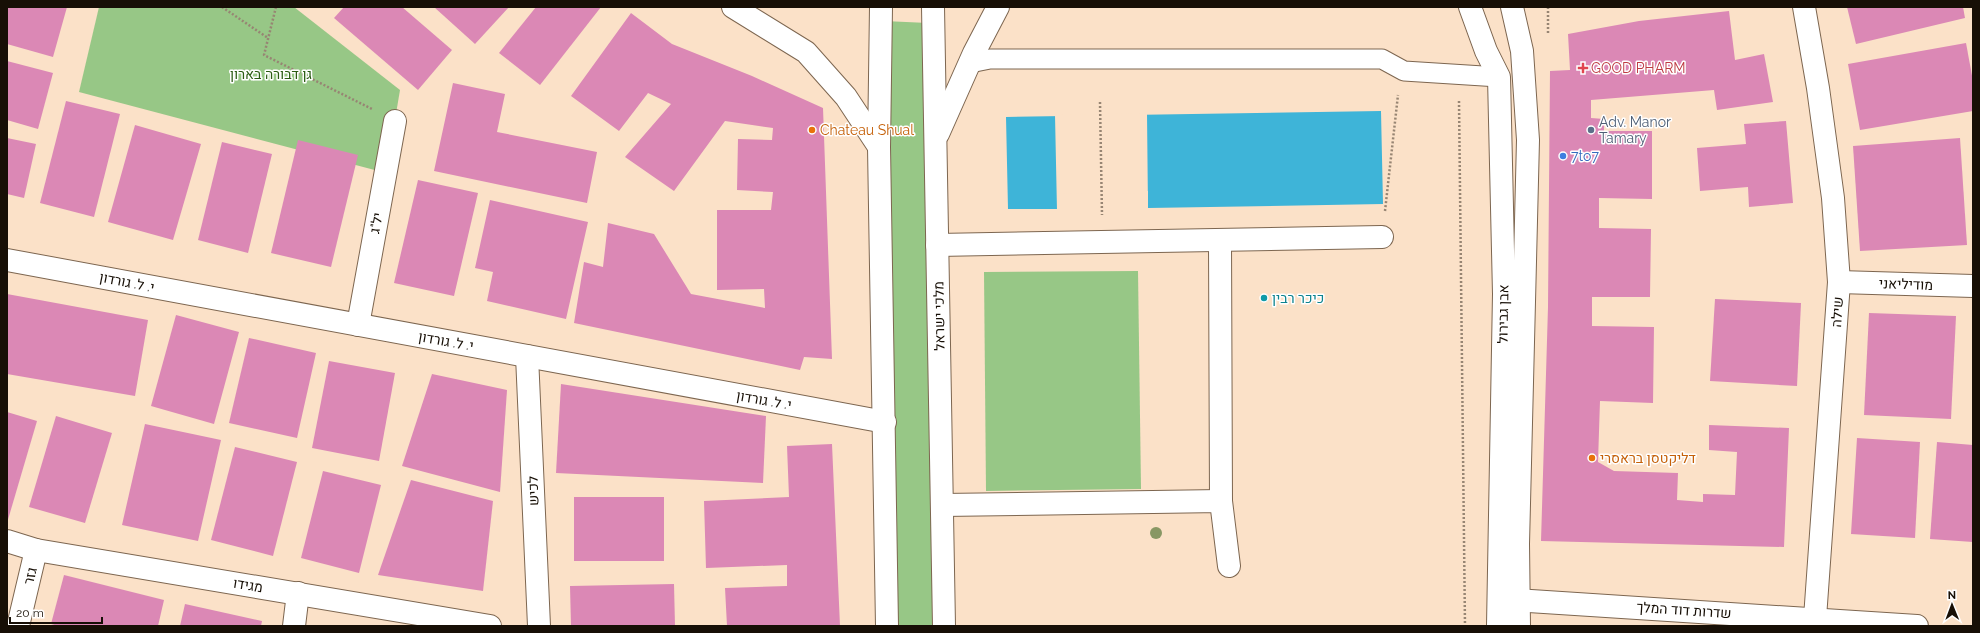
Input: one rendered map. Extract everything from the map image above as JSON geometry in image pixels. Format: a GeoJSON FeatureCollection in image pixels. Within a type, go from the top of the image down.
{"type":"FeatureCollection","features":[{"type":"Feature","properties":{"kind":"street"},"geometry":{"type":"LineString","coordinates":[[733,7],[806,52],[846,97],[879,146]]}},
{"type":"Feature","properties":{"kind":"street"},"geometry":{"type":"LineString","coordinates":[[881,7],[879,146],[887,626]]}},
{"type":"Feature","properties":{"kind":"street","name":"מלכי ישראל"},"geometry":{"type":"LineString","coordinates":[[933,7],[944,626]]}},
{"type":"Feature","properties":{"kind":"street"},"geometry":{"type":"LineString","coordinates":[[935,140],[970,63],[998,7]]}},
{"type":"Feature","properties":{"kind":"street","name":"אבן גבירול"},"geometry":{"type":"LineString","coordinates":[[1470,7],[1486,50],[1499,77],[1504,294],[1508,599],[1519,626]]}},
{"type":"Feature","properties":{"kind":"street","name":"אבן גבירול"},"geometry":{"type":"LineString","coordinates":[[1498,626],[1508,599],[1518,544],[1528,140],[1522,51],[1512,7]]}},
{"type":"Feature","properties":{"kind":"street","name":"שילה"},"geometry":{"type":"LineString","coordinates":[[1804,7],[1818,88],[1833,198],[1839,282],[1815,618]]}},
{"type":"Feature","properties":{"kind":"street","name":"יל\"ג"},"geometry":{"type":"LineString","coordinates":[[358,325],[395,121]]}},
{"type":"Feature","properties":{"kind":"street"},"geometry":{"type":"LineString","coordinates":[[937,245],[1382,238]]}},
{"type":"Feature","properties":{"kind":"street"},"geometry":{"type":"LineString","coordinates":[[1220,241],[1221,501],[1229,566]]}},
{"type":"Feature","properties":{"kind":"street","name":"י. ל. גורדון"},"geometry":{"type":"LineString","coordinates":[[7,260],[884,422]]}},
{"type":"Feature","properties":{"kind":"street","name":"מודיליאני"},"geometry":{"type":"LineString","coordinates":[[1839,282],[1973,286]]}},
{"type":"Feature","properties":{"kind":"street","name":"לכיש"},"geometry":{"type":"LineString","coordinates":[[527,356],[539,626]]}},
{"type":"Feature","properties":{"kind":"street"},"geometry":{"type":"LineString","coordinates":[[942,504],[1221,501]]}},
{"type":"Feature","properties":{"kind":"street","name":"מגידו"},"geometry":{"type":"LineString","coordinates":[[7,541],[36,550],[490,626]]}},
{"type":"Feature","properties":{"kind":"street","name":"גזר"},"geometry":{"type":"LineString","coordinates":[[18,626],[36,550]]}},
{"type":"Feature","properties":{"kind":"street"},"geometry":{"type":"LineString","coordinates":[[294,626],[298,593]]}},
{"type":"Feature","properties":{"kind":"street","name":"שדרות דוד המלך"},"geometry":{"type":"LineString","coordinates":[[1508,599],[1815,618],[1918,626]]}},
{"type":"Feature","properties":{"kind":"lane"},"geometry":{"type":"LineString","coordinates":[[970,63],[990,59],[1382,59],[1404,71],[1499,77]]}},
{"type":"Feature","properties":{"kind":"path"},"geometry":{"type":"LineString","coordinates":[[222,7],[268,38]]}},
{"type":"Feature","properties":{"kind":"path"},"geometry":{"type":"LineString","coordinates":[[276,7],[264,54],[395,121]]}},
{"type":"Feature","properties":{"kind":"path"},"geometry":{"type":"LineString","coordinates":[[1382,238],[1398,88],[1404,71]]}},
{"type":"Feature","properties":{"kind":"path"},"geometry":{"type":"LineString","coordinates":[[1459,97],[1465,626]]}},
{"type":"Feature","properties":{"kind":"path"},"geometry":{"type":"LineString","coordinates":[[1100,102],[1102,216]]}},
{"type":"Feature","properties":{"kind":"green space","name":"גן דבורה בארון"},"geometry":{"type":"Polygon","coordinates":[[[99,7],[294,7],[400,90],[386,173],[79,92],[99,7]]]}},
{"type":"Feature","properties":{"kind":"green space"},"geometry":{"type":"Polygon","coordinates":[[[884,21],[928,23],[936,626],[893,626],[884,21]]]}},
{"type":"Feature","properties":{"kind":"green space"},"geometry":{"type":"Polygon","coordinates":[[[1138,271],[1141,489],[986,491],[984,272],[1138,271]]]}},
{"type":"Feature","properties":{"kind":"water"},"geometry":{"type":"Polygon","coordinates":[[[1381,111],[1383,204],[1148,208],[1148,191],[1057,193],[1057,209],[1008,209],[1006,117],[1381,111]]]}},
{"type":"Feature","properties":{"kind":"pier"},"geometry":{"type":"Polygon","coordinates":[[[1147,113],[1148,210],[1146,208],[1146,193],[1059,194],[1059,209],[1057,211],[1055,115],[1147,113]]]}},
{"type":"Feature","properties":{"kind":"building"},"geometry":{"type":"Polygon","coordinates":[[[7,7],[67,7],[53,57],[7,44],[7,7]]]}},
{"type":"Feature","properties":{"kind":"building"},"geometry":{"type":"Polygon","coordinates":[[[344,7],[402,7],[452,50],[418,90],[334,18],[344,7]]]}},
{"type":"Feature","properties":{"kind":"building"},"geometry":{"type":"Polygon","coordinates":[[[434,7],[509,7],[475,44],[434,7]]]}},
{"type":"Feature","properties":{"kind":"building"},"geometry":{"type":"Polygon","coordinates":[[[536,7],[601,7],[540,85],[499,53],[536,7]]]}},
{"type":"Feature","properties":{"kind":"building"},"geometry":{"type":"Polygon","coordinates":[[[1847,7],[1963,7],[1965,18],[1856,44],[1847,7]]]}},
{"type":"Feature","properties":{"kind":"building"},"geometry":{"type":"Polygon","coordinates":[[[1729,11],[1735,60],[1764,54],[1773,102],[1717,110],[1714,90],[1591,100],[1591,118],[1604,119],[1604,131],[1652,131],[1652,199],[1599,198],[1599,228],[1651,229],[1650,297],[1592,297],[1592,326],[1654,327],[1653,403],[1600,401],[1598,462],[1614,471],[1678,473],[1677,500],[1703,502],[1703,494],[1735,495],[1737,452],[1709,450],[1709,425],[1789,428],[1784,547],[1541,541],[1548,307],[1550,71],[1570,70],[1568,34],[1639,21],[1729,11]]]}},
{"type":"Feature","properties":{"kind":"building"},"geometry":{"type":"Polygon","coordinates":[[[631,13],[672,44],[752,76],[823,108],[832,359],[804,357],[800,370],[574,323],[584,262],[603,267],[608,223],[654,234],[691,294],[765,308],[764,289],[717,290],[717,210],[771,210],[773,192],[737,190],[738,139],[772,140],[773,128],[725,121],[674,191],[625,157],[671,104],[648,93],[619,131],[571,96],[631,13]]]}},
{"type":"Feature","properties":{"kind":"building"},"geometry":{"type":"Polygon","coordinates":[[[1966,43],[1973,81],[1973,111],[1860,130],[1848,64],[1966,43]]]}},
{"type":"Feature","properties":{"kind":"building"},"geometry":{"type":"Polygon","coordinates":[[[7,61],[53,73],[38,129],[7,120],[7,61]]]}},
{"type":"Feature","properties":{"kind":"building"},"geometry":{"type":"Polygon","coordinates":[[[453,83],[505,94],[497,132],[597,152],[587,203],[434,171],[453,83]]]}},
{"type":"Feature","properties":{"kind":"building"},"geometry":{"type":"Polygon","coordinates":[[[66,101],[120,114],[94,217],[40,203],[66,101]]]}},
{"type":"Feature","properties":{"kind":"building"},"geometry":{"type":"Polygon","coordinates":[[[1786,121],[1793,203],[1749,207],[1748,187],[1700,191],[1697,148],[1746,144],[1744,124],[1786,121]]]}},
{"type":"Feature","properties":{"kind":"building"},"geometry":{"type":"Polygon","coordinates":[[[135,125],[201,144],[173,240],[108,222],[135,125]]]}},
{"type":"Feature","properties":{"kind":"building"},"geometry":{"type":"Polygon","coordinates":[[[7,138],[36,144],[24,198],[7,194],[7,138]]]}},
{"type":"Feature","properties":{"kind":"building"},"geometry":{"type":"Polygon","coordinates":[[[1960,138],[1967,245],[1860,251],[1853,146],[1960,138]]]}},
{"type":"Feature","properties":{"kind":"building"},"geometry":{"type":"Polygon","coordinates":[[[298,140],[358,155],[331,267],[271,253],[298,140]]]}},
{"type":"Feature","properties":{"kind":"building"},"geometry":{"type":"Polygon","coordinates":[[[222,142],[272,154],[248,253],[198,240],[222,142]]]}},
{"type":"Feature","properties":{"kind":"building"},"geometry":{"type":"Polygon","coordinates":[[[418,180],[478,193],[454,296],[394,283],[418,180]]]}},
{"type":"Feature","properties":{"kind":"building"},"geometry":{"type":"Polygon","coordinates":[[[490,200],[588,222],[566,319],[487,301],[493,272],[475,268],[490,200]]]}},
{"type":"Feature","properties":{"kind":"building"},"geometry":{"type":"Polygon","coordinates":[[[7,294],[148,320],[135,396],[7,374],[7,294]]]}},
{"type":"Feature","properties":{"kind":"building"},"geometry":{"type":"Polygon","coordinates":[[[1715,299],[1801,303],[1797,386],[1710,381],[1715,299]]]}},
{"type":"Feature","properties":{"kind":"building"},"geometry":{"type":"Polygon","coordinates":[[[1869,313],[1956,316],[1951,419],[1864,415],[1869,313]]]}},
{"type":"Feature","properties":{"kind":"building"},"geometry":{"type":"Polygon","coordinates":[[[176,315],[239,332],[214,424],[151,406],[176,315]]]}},
{"type":"Feature","properties":{"kind":"building"},"geometry":{"type":"Polygon","coordinates":[[[249,338],[316,353],[297,438],[229,423],[249,338]]]}},
{"type":"Feature","properties":{"kind":"building"},"geometry":{"type":"Polygon","coordinates":[[[329,361],[395,373],[379,461],[312,448],[329,361]]]}},
{"type":"Feature","properties":{"kind":"building"},"geometry":{"type":"Polygon","coordinates":[[[432,374],[507,390],[500,492],[402,466],[432,374]]]}},
{"type":"Feature","properties":{"kind":"building"},"geometry":{"type":"Polygon","coordinates":[[[561,384],[766,416],[763,483],[556,473],[561,384]]]}},
{"type":"Feature","properties":{"kind":"building"},"geometry":{"type":"Polygon","coordinates":[[[7,412],[37,421],[7,523],[7,412]]]}},
{"type":"Feature","properties":{"kind":"building"},"geometry":{"type":"Polygon","coordinates":[[[56,416],[112,433],[85,523],[29,507],[56,416]]]}},
{"type":"Feature","properties":{"kind":"building"},"geometry":{"type":"Polygon","coordinates":[[[145,424],[221,440],[198,541],[122,525],[145,424]]]}},
{"type":"Feature","properties":{"kind":"building"},"geometry":{"type":"Polygon","coordinates":[[[1857,438],[1920,442],[1915,538],[1851,534],[1857,438]]]}},
{"type":"Feature","properties":{"kind":"building"},"geometry":{"type":"Polygon","coordinates":[[[1937,442],[1973,445],[1973,542],[1930,539],[1937,442]]]}},
{"type":"Feature","properties":{"kind":"building"},"geometry":{"type":"Polygon","coordinates":[[[832,444],[840,626],[727,626],[725,588],[787,586],[787,565],[706,568],[704,501],[789,497],[787,446],[832,444]]]}},
{"type":"Feature","properties":{"kind":"building"},"geometry":{"type":"Polygon","coordinates":[[[235,447],[297,462],[273,556],[211,540],[235,447]]]}},
{"type":"Feature","properties":{"kind":"building"},"geometry":{"type":"Polygon","coordinates":[[[323,471],[381,485],[359,573],[301,558],[323,471]]]}},
{"type":"Feature","properties":{"kind":"building"},"geometry":{"type":"Polygon","coordinates":[[[411,480],[493,501],[483,591],[378,575],[411,480]]]}},
{"type":"Feature","properties":{"kind":"building"},"geometry":{"type":"Polygon","coordinates":[[[574,497],[664,497],[664,561],[574,561],[574,497]]]}},
{"type":"Feature","properties":{"kind":"building"},"geometry":{"type":"Polygon","coordinates":[[[64,575],[164,600],[158,626],[58,626],[51,624],[64,575]]]}},
{"type":"Feature","properties":{"kind":"building"},"geometry":{"type":"Polygon","coordinates":[[[674,584],[675,626],[571,626],[570,586],[674,584]]]}},
{"type":"Feature","properties":{"kind":"building"},"geometry":{"type":"Polygon","coordinates":[[[185,604],[262,621],[261,626],[180,626],[185,604]]]}},
{"type":"Feature","properties":{"kind":"place","name":"GOOD PHARM"},"geometry":{"type":"Point","coordinates":[1583,68]}},
{"type":"Feature","properties":{"kind":"place","name":"Chateau Shual"},"geometry":{"type":"Point","coordinates":[812,130]}},
{"type":"Feature","properties":{"kind":"place","name":"Adv. Manor Tamary"},"geometry":{"type":"Point","coordinates":[1591,130]}},
{"type":"Feature","properties":{"kind":"place","name":"7to7"},"geometry":{"type":"Point","coordinates":[1563,156]}},
{"type":"Feature","properties":{"kind":"place","name":"כיכר רבין"},"geometry":{"type":"Point","coordinates":[1264,298]}},
{"type":"Feature","properties":{"kind":"place","name":"דליקטסן בראסרי"},"geometry":{"type":"Point","coordinates":[1592,458]}}]}
